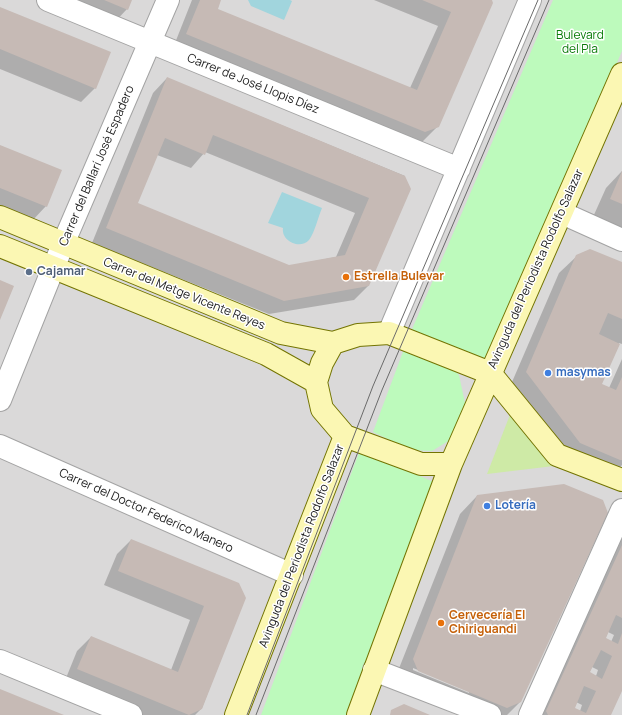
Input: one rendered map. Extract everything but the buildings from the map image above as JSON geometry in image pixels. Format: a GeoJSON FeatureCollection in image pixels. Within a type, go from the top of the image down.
{"type":"FeatureCollection","features":[{"type":"Feature","properties":{"kind":"street","name":"Carrer de José Llopis Díez"},"geometry":{"type":"LineString","coordinates":[[48,0],[459,169]]}},
{"type":"Feature","properties":{"kind":"street","name":"Carrer del Ballarí José Espadero"},"geometry":{"type":"LineString","coordinates":[[0,400],[64,244],[168,0]]}},
{"type":"Feature","properties":{"kind":"street"},"geometry":{"type":"LineString","coordinates":[[389,333],[530,0]]}},
{"type":"Feature","properties":{"kind":"street","name":"Avinguda del Periodista Rodolfo Salazar"},"geometry":{"type":"LineString","coordinates":[[358,715],[451,464],[622,74]]}},
{"type":"Feature","properties":{"kind":"street"},"geometry":{"type":"LineString","coordinates":[[562,213],[622,240]]}},
{"type":"Feature","properties":{"kind":"street","name":"Carrer del Metge Vicente Reyes"},"geometry":{"type":"LineString","coordinates":[[0,217],[281,333],[333,343]]}},
{"type":"Feature","properties":{"kind":"street","name":"Carrer del Metge Vicente Reyes"},"geometry":{"type":"LineString","coordinates":[[0,246],[266,354],[316,382]]}},
{"type":"Feature","properties":{"kind":"street"},"geometry":{"type":"LineString","coordinates":[[345,436],[322,409],[316,382],[322,363],[333,343],[358,335],[389,333],[490,373],[557,455],[622,480]]}},
{"type":"Feature","properties":{"kind":"street","name":"Avinguda del Periodista Rodolfo Salazar"},"geometry":{"type":"LineString","coordinates":[[236,715],[292,575],[345,436],[421,464],[451,464]]}},
{"type":"Feature","properties":{"kind":"street","name":"Carrer del Doctor Federico Manero"},"geometry":{"type":"LineString","coordinates":[[0,446],[292,575]]}},
{"type":"Feature","properties":{"kind":"street"},"geometry":{"type":"LineString","coordinates":[[530,715],[622,510]]}},
{"type":"Feature","properties":{"kind":"street"},"geometry":{"type":"LineString","coordinates":[[0,661],[131,715]]}},
{"type":"Feature","properties":{"kind":"street"},"geometry":{"type":"LineString","coordinates":[[374,670],[490,715]]}},
{"type":"Feature","properties":{"kind":"shaded area"},"geometry":{"type":"Polygon","coordinates":[[[0,0],[622,0],[622,715],[0,715],[0,0]]]}},
{"type":"Feature","properties":{"kind":"green space","name":"Bulevard del Pla"},"geometry":{"type":"Polygon","coordinates":[[[553,0],[622,0],[622,51],[489,361],[410,334],[553,0]]]}},
{"type":"Feature","properties":{"kind":"green space"},"geometry":{"type":"Polygon","coordinates":[[[404,349],[450,366],[459,375],[465,403],[450,440],[432,451],[411,450],[373,432],[404,349]]]}},
{"type":"Feature","properties":{"kind":"green space"},"geometry":{"type":"Polygon","coordinates":[[[511,412],[554,466],[487,474],[511,412]]]}},
{"type":"Feature","properties":{"kind":"green space"},"geometry":{"type":"Polygon","coordinates":[[[360,450],[436,483],[347,715],[261,715],[360,450]]]}},
{"type":"Feature","properties":{"kind":"water"},"geometry":{"type":"Polygon","coordinates":[[[248,0],[292,1],[284,20],[251,6],[248,0]]]}},
{"type":"Feature","properties":{"kind":"water"},"geometry":{"type":"Polygon","coordinates":[[[282,192],[322,208],[313,233],[309,240],[305,243],[292,243],[285,237],[283,228],[268,223],[282,192]]]}},
{"type":"Feature","properties":{"kind":"tram line"},"geometry":{"type":"LineString","coordinates":[[247,715],[373,386],[538,0]]}},
{"type":"Feature","properties":{"kind":"tram line"},"geometry":{"type":"LineString","coordinates":[[256,715],[382,390],[549,0]]}},
{"type":"Feature","properties":{"kind":"place","name":"Cajamar"},"geometry":{"type":"Point","coordinates":[29,272]}},
{"type":"Feature","properties":{"kind":"place","name":"Estrella Bulevar"},"geometry":{"type":"Point","coordinates":[346,277]}},
{"type":"Feature","properties":{"kind":"place","name":"masymas"},"geometry":{"type":"Point","coordinates":[548,373]}},
{"type":"Feature","properties":{"kind":"place","name":"Lotería"},"geometry":{"type":"Point","coordinates":[487,506]}},
{"type":"Feature","properties":{"kind":"place","name":"Cervecería El Chiriguandi"},"geometry":{"type":"Point","coordinates":[441,623]}}]}
